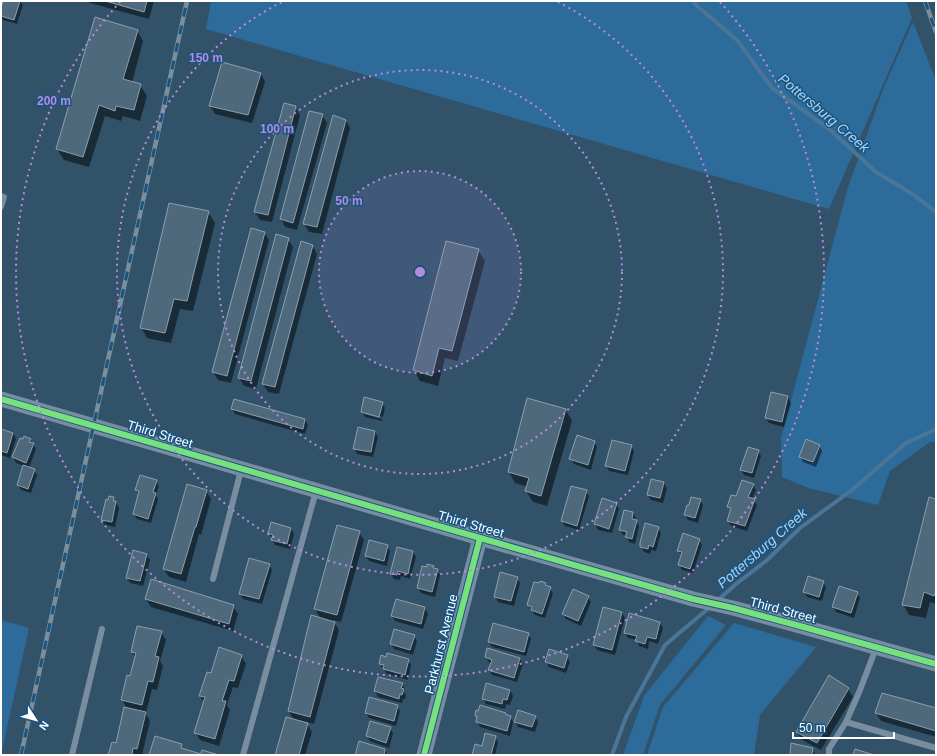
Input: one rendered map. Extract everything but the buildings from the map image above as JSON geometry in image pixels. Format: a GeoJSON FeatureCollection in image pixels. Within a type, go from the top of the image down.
{"type":"FeatureCollection","features":[{"type":"Feature","properties":{"kind":"street","name":"Third Street"},"geometry":{"type":"LineString","coordinates":[[1,399],[241,470],[692,599],[733,608],[936,664]]}},
{"type":"Feature","properties":{"kind":"street","name":"Parkhurst Avenue"},"geometry":{"type":"LineString","coordinates":[[424,755],[480,538]]}},
{"type":"Feature","properties":{"kind":"lane"},"geometry":{"type":"LineString","coordinates":[[1,196],[4,197],[1,207]]}},
{"type":"Feature","properties":{"kind":"lane"},"geometry":{"type":"LineString","coordinates":[[213,579],[241,470]]}},
{"type":"Feature","properties":{"kind":"lane"},"geometry":{"type":"LineString","coordinates":[[243,755],[316,491]]}},
{"type":"Feature","properties":{"kind":"lane"},"geometry":{"type":"LineString","coordinates":[[72,755],[102,630]]}},
{"type":"Feature","properties":{"kind":"lane"},"geometry":{"type":"LineString","coordinates":[[829,755],[829,749],[846,722],[876,648]]}},
{"type":"Feature","properties":{"kind":"lane"},"geometry":{"type":"LineString","coordinates":[[846,722],[936,748]]}},
{"type":"Feature","properties":{"kind":"shaded area"},"geometry":{"type":"Polygon","coordinates":[[[211,1],[906,1],[912,18],[829,209],[206,29],[211,1]]]}},
{"type":"Feature","properties":{"kind":"shaded area"},"geometry":{"type":"Polygon","coordinates":[[[913,22],[936,81],[936,442],[930,442],[890,471],[878,505],[808,488],[782,477],[781,438],[848,187],[884,87],[913,22]]]}},
{"type":"Feature","properties":{"kind":"shaded area"},"geometry":{"type":"Polygon","coordinates":[[[708,616],[726,625],[660,705],[643,755],[623,755],[644,696],[708,616]]]}},
{"type":"Feature","properties":{"kind":"shaded area"},"geometry":{"type":"Polygon","coordinates":[[[1,620],[29,628],[1,755],[1,620]]]}},
{"type":"Feature","properties":{"kind":"shaded area"},"geometry":{"type":"Polygon","coordinates":[[[734,623],[816,647],[760,715],[754,755],[647,755],[663,707],[734,623]]]}},
{"type":"Feature","properties":{"kind":"waterway","name":"Pottersburg Creek"},"geometry":{"type":"LineString","coordinates":[[693,1],[737,40],[772,88],[828,128],[876,172],[914,195],[936,212]]}},
{"type":"Feature","properties":{"kind":"waterway","name":"Pottersburg Creek"},"geometry":{"type":"LineString","coordinates":[[717,601],[766,561],[800,528],[852,490],[906,443],[936,429]]}},
{"type":"Feature","properties":{"kind":"waterway","name":"Pottersburg Creek"},"geometry":{"type":"LineString","coordinates":[[612,755],[626,717],[665,645],[710,607]]}},
{"type":"Feature","properties":{"kind":"railway"},"geometry":{"type":"LineString","coordinates":[[21,755],[187,1]]}},
{"type":"Feature","properties":{"kind":"railway"},"geometry":{"type":"LineString","coordinates":[[925,1],[936,32]]}},
{"type":"Feature","properties":{"kind":"cycle path"},"geometry":{"type":"LineString","coordinates":[[1,399],[693,599],[733,608],[936,664]]}},
{"type":"Feature","properties":{"kind":"cycle path"},"geometry":{"type":"LineString","coordinates":[[424,755],[480,538]]}}]}
